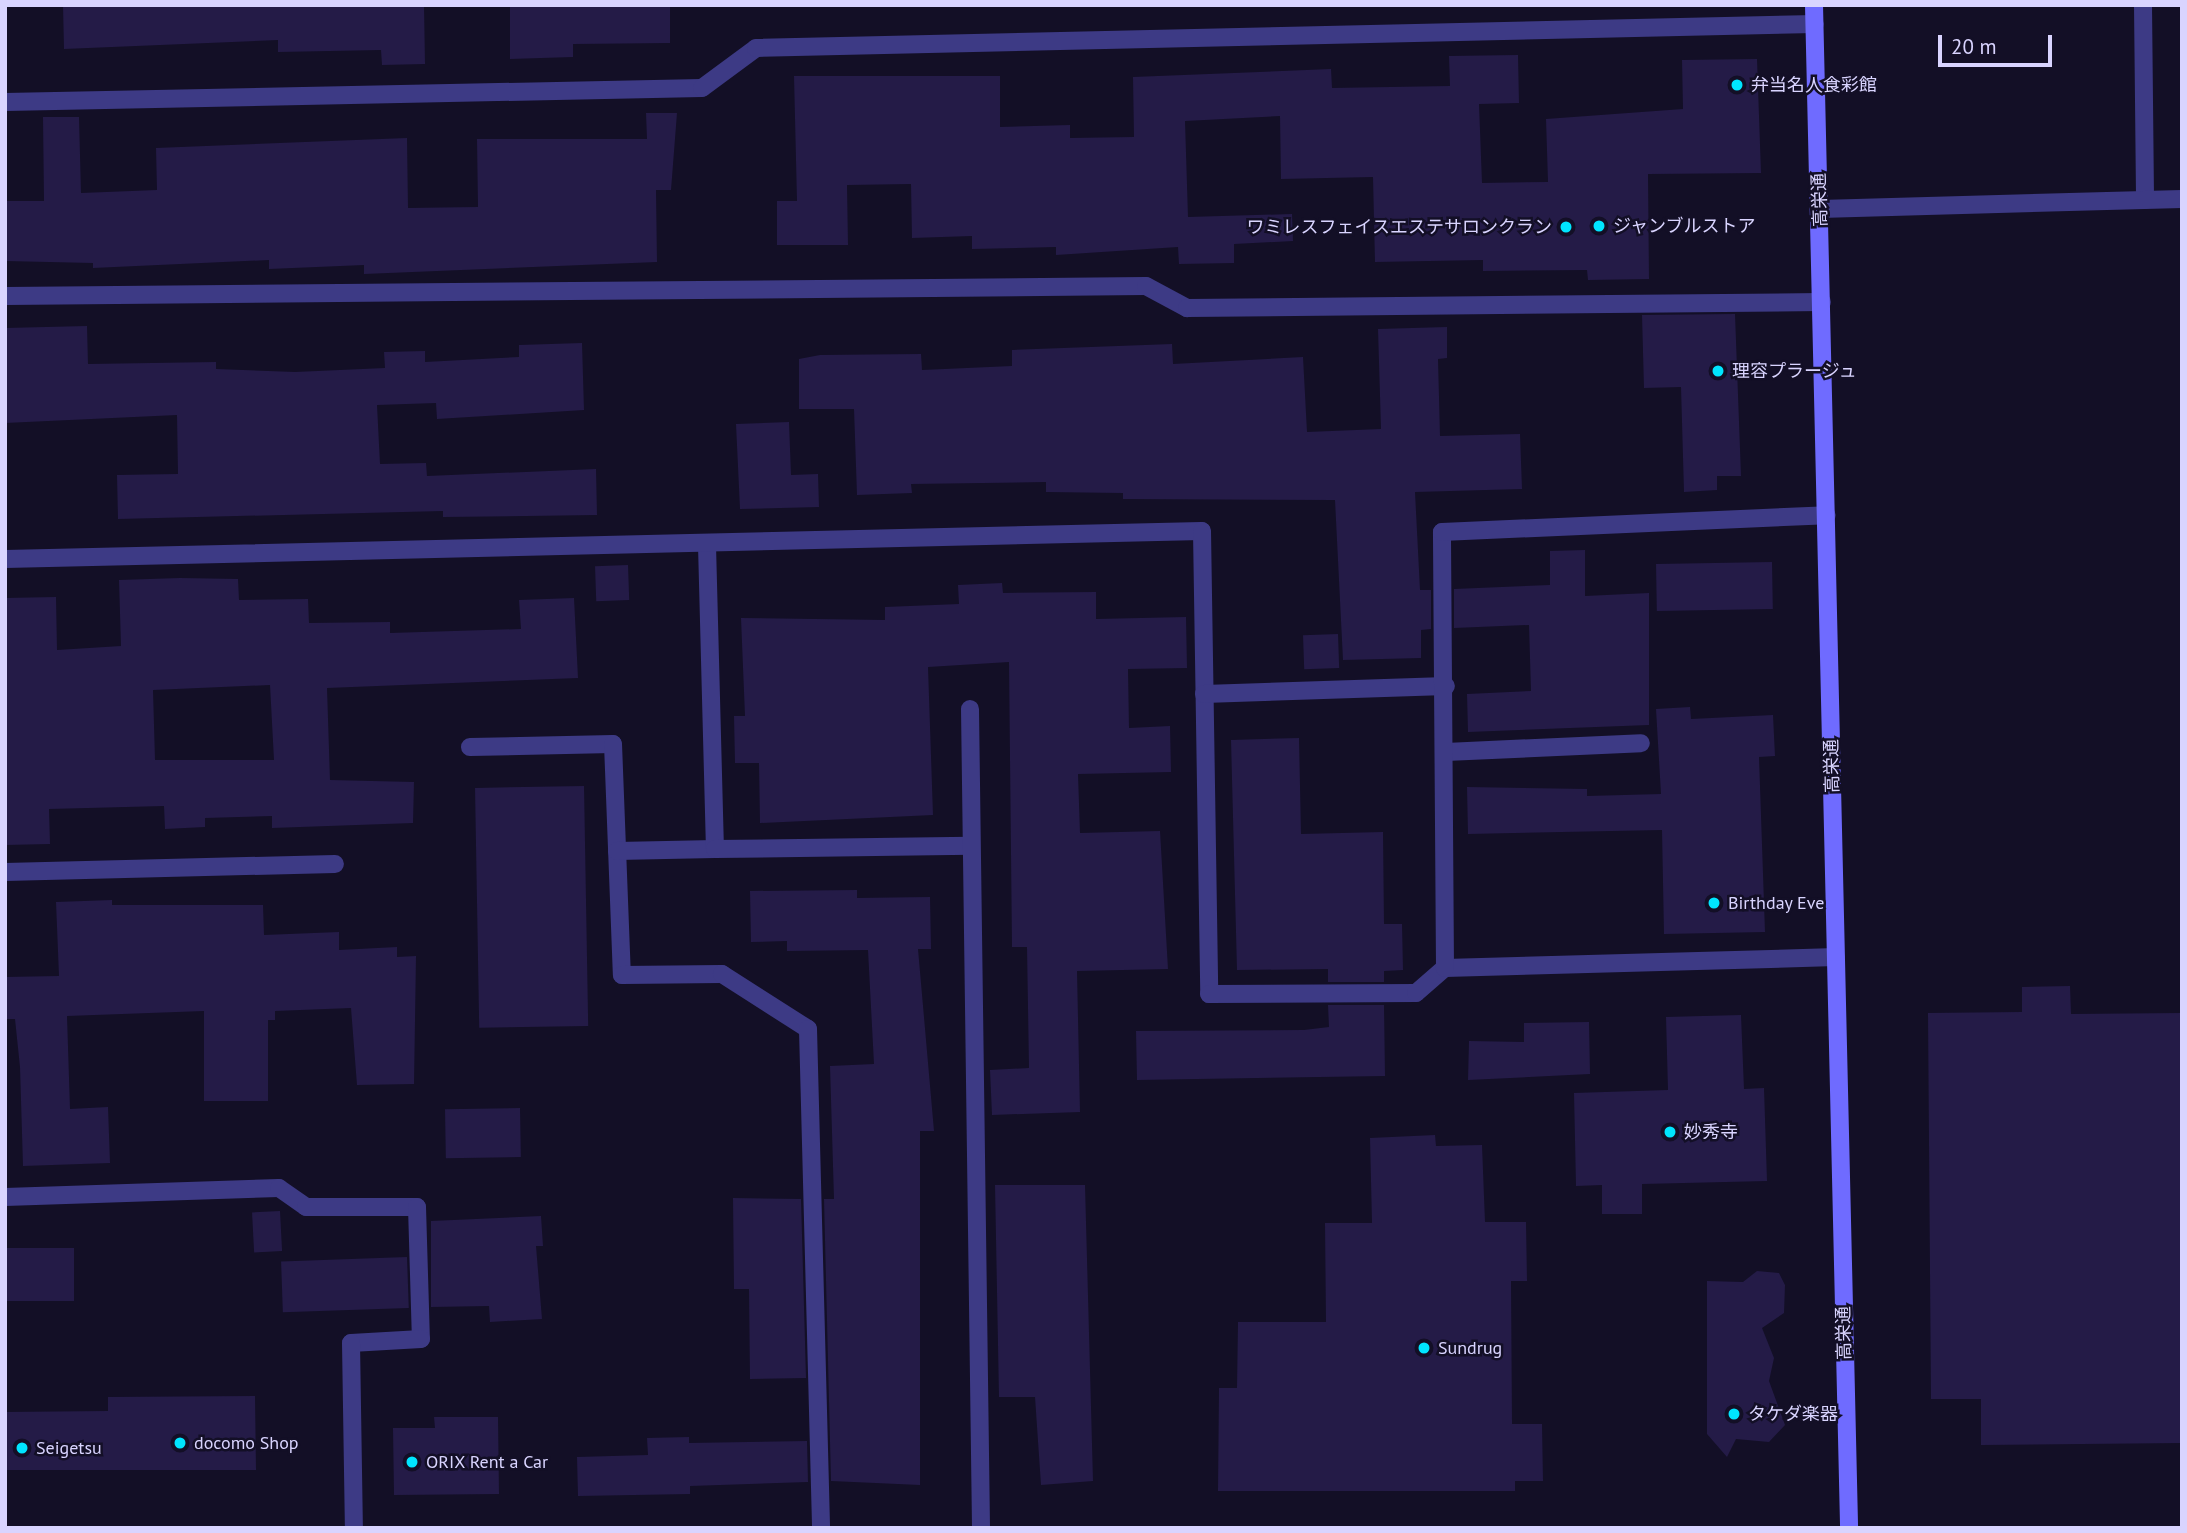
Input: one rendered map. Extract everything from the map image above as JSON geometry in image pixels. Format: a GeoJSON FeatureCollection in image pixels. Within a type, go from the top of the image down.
{"type":"FeatureCollection","features":[{"type":"Feature","properties":{"kind":"street","name":"高栄通"},"geometry":{"type":"LineString","coordinates":[[1814,5],[1849,1528]]}},
{"type":"Feature","properties":{"kind":"street"},"geometry":{"type":"LineString","coordinates":[[2143,5],[2145,200]]}},
{"type":"Feature","properties":{"kind":"street"},"geometry":{"type":"LineString","coordinates":[[5,102],[702,88],[756,48],[1815,24]]}},
{"type":"Feature","properties":{"kind":"street"},"geometry":{"type":"LineString","coordinates":[[1820,209],[2182,199]]}},
{"type":"Feature","properties":{"kind":"street"},"geometry":{"type":"LineString","coordinates":[[5,296],[1146,286],[1187,308],[1822,302]]}},
{"type":"Feature","properties":{"kind":"street"},"geometry":{"type":"LineString","coordinates":[[1445,968],[1446,686],[1442,532],[1827,514]]}},
{"type":"Feature","properties":{"kind":"street"},"geometry":{"type":"LineString","coordinates":[[5,559],[707,545],[1202,531],[1209,994],[1416,993],[1445,968],[1836,957]]}},
{"type":"Feature","properties":{"kind":"street"},"geometry":{"type":"LineString","coordinates":[[707,545],[715,849]]}},
{"type":"Feature","properties":{"kind":"street"},"geometry":{"type":"LineString","coordinates":[[1204,694],[1446,686]]}},
{"type":"Feature","properties":{"kind":"street"},"geometry":{"type":"LineString","coordinates":[[970,709],[981,1528]]}},
{"type":"Feature","properties":{"kind":"street"},"geometry":{"type":"LineString","coordinates":[[1446,752],[1641,743]]}},
{"type":"Feature","properties":{"kind":"street"},"geometry":{"type":"LineString","coordinates":[[470,747],[613,744],[622,975],[722,974],[808,1029],[821,1528]]}},
{"type":"Feature","properties":{"kind":"street"},"geometry":{"type":"LineString","coordinates":[[617,851],[971,846]]}},
{"type":"Feature","properties":{"kind":"street"},"geometry":{"type":"LineString","coordinates":[[5,872],[335,864]]}},
{"type":"Feature","properties":{"kind":"street"},"geometry":{"type":"LineString","coordinates":[[5,1197],[279,1188],[306,1207],[417,1207],[421,1339],[351,1343],[354,1528]]}},
{"type":"Feature","properties":{"kind":"building"},"geometry":{"type":"Polygon","coordinates":[[[63,5],[424,5],[425,64],[382,65],[381,50],[278,52],[278,40],[64,49],[63,5]]]}},
{"type":"Feature","properties":{"kind":"building"},"geometry":{"type":"Polygon","coordinates":[[[510,5],[670,5],[670,43],[573,44],[573,57],[510,59],[510,5]]]}},
{"type":"Feature","properties":{"kind":"building"},"geometry":{"type":"Polygon","coordinates":[[[1518,55],[1519,103],[1479,104],[1482,183],[1548,182],[1546,119],[1683,109],[1682,60],[1757,59],[1761,173],[1648,174],[1649,279],[1588,280],[1587,270],[1483,271],[1483,260],[1375,262],[1373,177],[1281,179],[1280,116],[1185,121],[1188,217],[1292,214],[1293,241],[1234,244],[1234,263],[1179,264],[1178,247],[1056,255],[1056,247],[972,249],[972,236],[912,238],[911,184],[847,185],[848,245],[777,245],[777,201],[797,201],[794,76],[1000,76],[1000,127],[1070,125],[1070,138],[1134,137],[1133,77],[1331,69],[1332,88],[1450,86],[1449,56],[1518,55]]]}},
{"type":"Feature","properties":{"kind":"building"},"geometry":{"type":"Polygon","coordinates":[[[646,113],[677,113],[671,190],[656,190],[657,262],[364,274],[364,265],[269,269],[269,260],[93,268],[93,263],[5,261],[5,201],[44,201],[43,117],[79,117],[81,193],[157,190],[156,148],[407,138],[408,208],[478,207],[477,139],[647,139],[646,113]]]}},
{"type":"Feature","properties":{"kind":"building"},"geometry":{"type":"Polygon","coordinates":[[[1735,314],[1741,476],[1717,476],[1717,490],[1684,492],[1681,387],[1644,388],[1642,315],[1735,314]]]}},
{"type":"Feature","properties":{"kind":"building"},"geometry":{"type":"Polygon","coordinates":[[[87,326],[88,364],[216,362],[216,369],[295,372],[385,368],[384,352],[425,351],[425,362],[519,357],[519,345],[582,343],[584,410],[437,419],[436,403],[377,405],[380,464],[426,463],[427,476],[596,469],[597,515],[443,517],[443,511],[118,519],[117,475],[178,474],[177,415],[5,423],[5,328],[87,326]]]}},
{"type":"Feature","properties":{"kind":"building"},"geometry":{"type":"Polygon","coordinates":[[[1447,327],[1447,358],[1438,359],[1440,436],[1520,434],[1522,489],[1415,492],[1420,590],[1431,590],[1431,629],[1421,630],[1421,658],[1343,660],[1335,500],[1123,499],[1123,493],[1046,492],[1046,482],[911,484],[912,493],[857,495],[854,409],[799,409],[799,359],[820,355],[921,354],[922,370],[1012,366],[1012,350],[1172,344],[1173,364],[1303,357],[1307,432],[1381,429],[1378,329],[1447,327]]]}},
{"type":"Feature","properties":{"kind":"building"},"geometry":{"type":"Polygon","coordinates":[[[789,422],[791,475],[818,474],[819,507],[740,509],[736,424],[789,422]]]}},
{"type":"Feature","properties":{"kind":"building"},"geometry":{"type":"Polygon","coordinates":[[[1585,550],[1585,596],[1649,593],[1649,725],[1468,732],[1467,694],[1531,691],[1529,625],[1454,628],[1454,589],[1550,585],[1550,551],[1585,550]]]}},
{"type":"Feature","properties":{"kind":"building"},"geometry":{"type":"Polygon","coordinates":[[[1772,562],[1773,609],[1657,611],[1656,564],[1772,562]]]}},
{"type":"Feature","properties":{"kind":"building"},"geometry":{"type":"Polygon","coordinates":[[[628,565],[629,600],[596,601],[595,566],[628,565]]]}},
{"type":"Feature","properties":{"kind":"building"},"geometry":{"type":"Polygon","coordinates":[[[238,579],[239,600],[308,599],[309,623],[390,622],[390,633],[521,629],[519,600],[574,598],[578,678],[327,688],[330,780],[414,782],[413,823],[272,828],[272,816],[205,818],[205,827],[165,829],[164,806],[49,809],[50,844],[5,845],[5,598],[56,597],[57,650],[121,646],[119,580],[238,579]],[[270,685],[153,690],[155,760],[274,760],[270,685]]]}},
{"type":"Feature","properties":{"kind":"building"},"geometry":{"type":"Polygon","coordinates":[[[1002,583],[1003,593],[1096,592],[1096,619],[1186,617],[1187,668],[1128,669],[1129,728],[1170,726],[1171,772],[1078,774],[1080,833],[1160,831],[1168,969],[1077,971],[1080,1112],[992,1115],[990,1070],[1029,1068],[1027,947],[1012,947],[1009,662],[928,667],[933,815],[760,823],[759,763],[735,763],[734,716],[745,716],[741,618],[885,620],[885,607],[959,604],[958,585],[1002,583]]]}},
{"type":"Feature","properties":{"kind":"building"},"geometry":{"type":"Polygon","coordinates":[[[1338,634],[1339,668],[1304,669],[1303,635],[1338,634]]]}},
{"type":"Feature","properties":{"kind":"building"},"geometry":{"type":"Polygon","coordinates":[[[1690,707],[1691,719],[1773,715],[1775,756],[1759,757],[1765,932],[1664,934],[1662,830],[1468,834],[1467,787],[1587,789],[1587,796],[1661,794],[1656,709],[1690,707]]]}},
{"type":"Feature","properties":{"kind":"building"},"geometry":{"type":"Polygon","coordinates":[[[1299,738],[1301,834],[1383,832],[1384,924],[1402,924],[1403,970],[1384,971],[1384,982],[1328,982],[1328,969],[1237,970],[1231,740],[1299,738]]]}},
{"type":"Feature","properties":{"kind":"building"},"geometry":{"type":"Polygon","coordinates":[[[584,786],[588,1026],[479,1028],[475,788],[584,786]]]}},
{"type":"Feature","properties":{"kind":"building"},"geometry":{"type":"Polygon","coordinates":[[[857,890],[857,898],[930,897],[931,949],[918,949],[934,1131],[920,1131],[920,1485],[831,1481],[824,1199],[834,1199],[830,1066],[874,1064],[868,950],[787,951],[787,941],[751,942],[750,891],[857,890]]]}},
{"type":"Feature","properties":{"kind":"building"},"geometry":{"type":"Polygon","coordinates":[[[112,900],[112,905],[263,905],[264,935],[339,932],[339,950],[397,947],[397,957],[416,956],[414,1084],[357,1085],[351,1008],[275,1011],[275,1020],[268,1020],[268,1101],[204,1101],[204,1011],[67,1016],[70,1109],[108,1107],[110,1163],[23,1166],[20,1067],[15,1019],[5,1019],[5,977],[59,976],[56,902],[112,900]]]}},
{"type":"Feature","properties":{"kind":"building"},"geometry":{"type":"Polygon","coordinates":[[[2070,986],[2071,1014],[2182,1013],[2182,1443],[1981,1445],[1981,1399],[1931,1399],[1928,1013],[2022,1012],[2022,987],[2070,986]]]}},
{"type":"Feature","properties":{"kind":"building"},"geometry":{"type":"Polygon","coordinates":[[[1328,1005],[1384,1005],[1385,1076],[1137,1080],[1136,1031],[1304,1030],[1329,1027],[1328,1005]]]}},
{"type":"Feature","properties":{"kind":"building","name":"妙秀寺"},"geometry":{"type":"Polygon","coordinates":[[[1741,1015],[1744,1089],[1764,1088],[1767,1181],[1642,1184],[1642,1214],[1602,1214],[1602,1185],[1576,1186],[1574,1093],[1668,1090],[1666,1017],[1741,1015]]]}},
{"type":"Feature","properties":{"kind":"building"},"geometry":{"type":"Polygon","coordinates":[[[1589,1022],[1590,1074],[1468,1080],[1469,1041],[1524,1042],[1524,1023],[1589,1022]]]}},
{"type":"Feature","properties":{"kind":"building"},"geometry":{"type":"Polygon","coordinates":[[[520,1108],[521,1157],[446,1158],[445,1109],[520,1108]]]}},
{"type":"Feature","properties":{"kind":"building"},"geometry":{"type":"Polygon","coordinates":[[[1435,1135],[1436,1146],[1482,1145],[1485,1222],[1526,1222],[1527,1281],[1511,1281],[1512,1424],[1542,1424],[1543,1481],[1515,1481],[1515,1491],[1218,1491],[1219,1388],[1237,1388],[1238,1322],[1326,1322],[1325,1223],[1372,1223],[1370,1138],[1435,1135]]]}},
{"type":"Feature","properties":{"kind":"building"},"geometry":{"type":"Polygon","coordinates":[[[995,1185],[1085,1185],[1093,1481],[1041,1485],[1035,1397],[999,1397],[995,1185]]]}},
{"type":"Feature","properties":{"kind":"building"},"geometry":{"type":"Polygon","coordinates":[[[733,1198],[801,1199],[806,1378],[750,1379],[749,1289],[734,1289],[733,1198]]]}},
{"type":"Feature","properties":{"kind":"building"},"geometry":{"type":"Polygon","coordinates":[[[280,1211],[282,1251],[254,1252],[252,1212],[280,1211]]]}},
{"type":"Feature","properties":{"kind":"building"},"geometry":{"type":"Polygon","coordinates":[[[541,1216],[543,1246],[536,1246],[542,1319],[490,1322],[489,1306],[431,1307],[431,1221],[541,1216]]]}},
{"type":"Feature","properties":{"kind":"building"},"geometry":{"type":"Polygon","coordinates":[[[5,1248],[74,1248],[74,1301],[5,1301],[5,1248]]]}},
{"type":"Feature","properties":{"kind":"building"},"geometry":{"type":"Polygon","coordinates":[[[407,1257],[409,1308],[283,1312],[281,1261],[407,1257]]]}},
{"type":"Feature","properties":{"kind":"building"},"geometry":{"type":"Polygon","coordinates":[[[1757,1271],[1779,1273],[1785,1285],[1784,1313],[1762,1328],[1774,1358],[1769,1381],[1785,1425],[1769,1442],[1736,1439],[1727,1457],[1707,1434],[1707,1281],[1743,1282],[1757,1271]]]}},
{"type":"Feature","properties":{"kind":"building"},"geometry":{"type":"Polygon","coordinates":[[[255,1396],[256,1470],[5,1470],[5,1412],[108,1411],[108,1397],[255,1396]]]}},
{"type":"Feature","properties":{"kind":"building"},"geometry":{"type":"Polygon","coordinates":[[[434,1417],[498,1417],[499,1494],[394,1495],[393,1428],[435,1428],[434,1417]]]}},
{"type":"Feature","properties":{"kind":"building"},"geometry":{"type":"Polygon","coordinates":[[[689,1437],[689,1443],[807,1441],[808,1482],[690,1486],[690,1494],[578,1496],[577,1457],[648,1455],[647,1438],[689,1437]]]}},
{"type":"Feature","properties":{"kind":"place","name":"弁当名人食彩館"},"geometry":{"type":"Point","coordinates":[1737,85]}},
{"type":"Feature","properties":{"kind":"place","name":"ジャンブルストア"},"geometry":{"type":"Point","coordinates":[1599,226]}},
{"type":"Feature","properties":{"kind":"place","name":"ワミレスフェイスエステサロンクラン"},"geometry":{"type":"Point","coordinates":[1566,227]}},
{"type":"Feature","properties":{"kind":"place","name":"理容プラージュ"},"geometry":{"type":"Point","coordinates":[1718,371]}},
{"type":"Feature","properties":{"kind":"place","name":"Birthday Eve"},"geometry":{"type":"Point","coordinates":[1714,903]}},
{"type":"Feature","properties":{"kind":"place","name":"妙秀寺"},"geometry":{"type":"Point","coordinates":[1670,1132]}},
{"type":"Feature","properties":{"kind":"place","name":"Sundrug"},"geometry":{"type":"Point","coordinates":[1424,1348]}},
{"type":"Feature","properties":{"kind":"place","name":"タケダ楽器"},"geometry":{"type":"Point","coordinates":[1734,1414]}},
{"type":"Feature","properties":{"kind":"place","name":"docomo Shop"},"geometry":{"type":"Point","coordinates":[180,1443]}},
{"type":"Feature","properties":{"kind":"place","name":"Seigetsu"},"geometry":{"type":"Point","coordinates":[22,1448]}},
{"type":"Feature","properties":{"kind":"place","name":"ORIX Rent a Car"},"geometry":{"type":"Point","coordinates":[412,1462]}}]}
